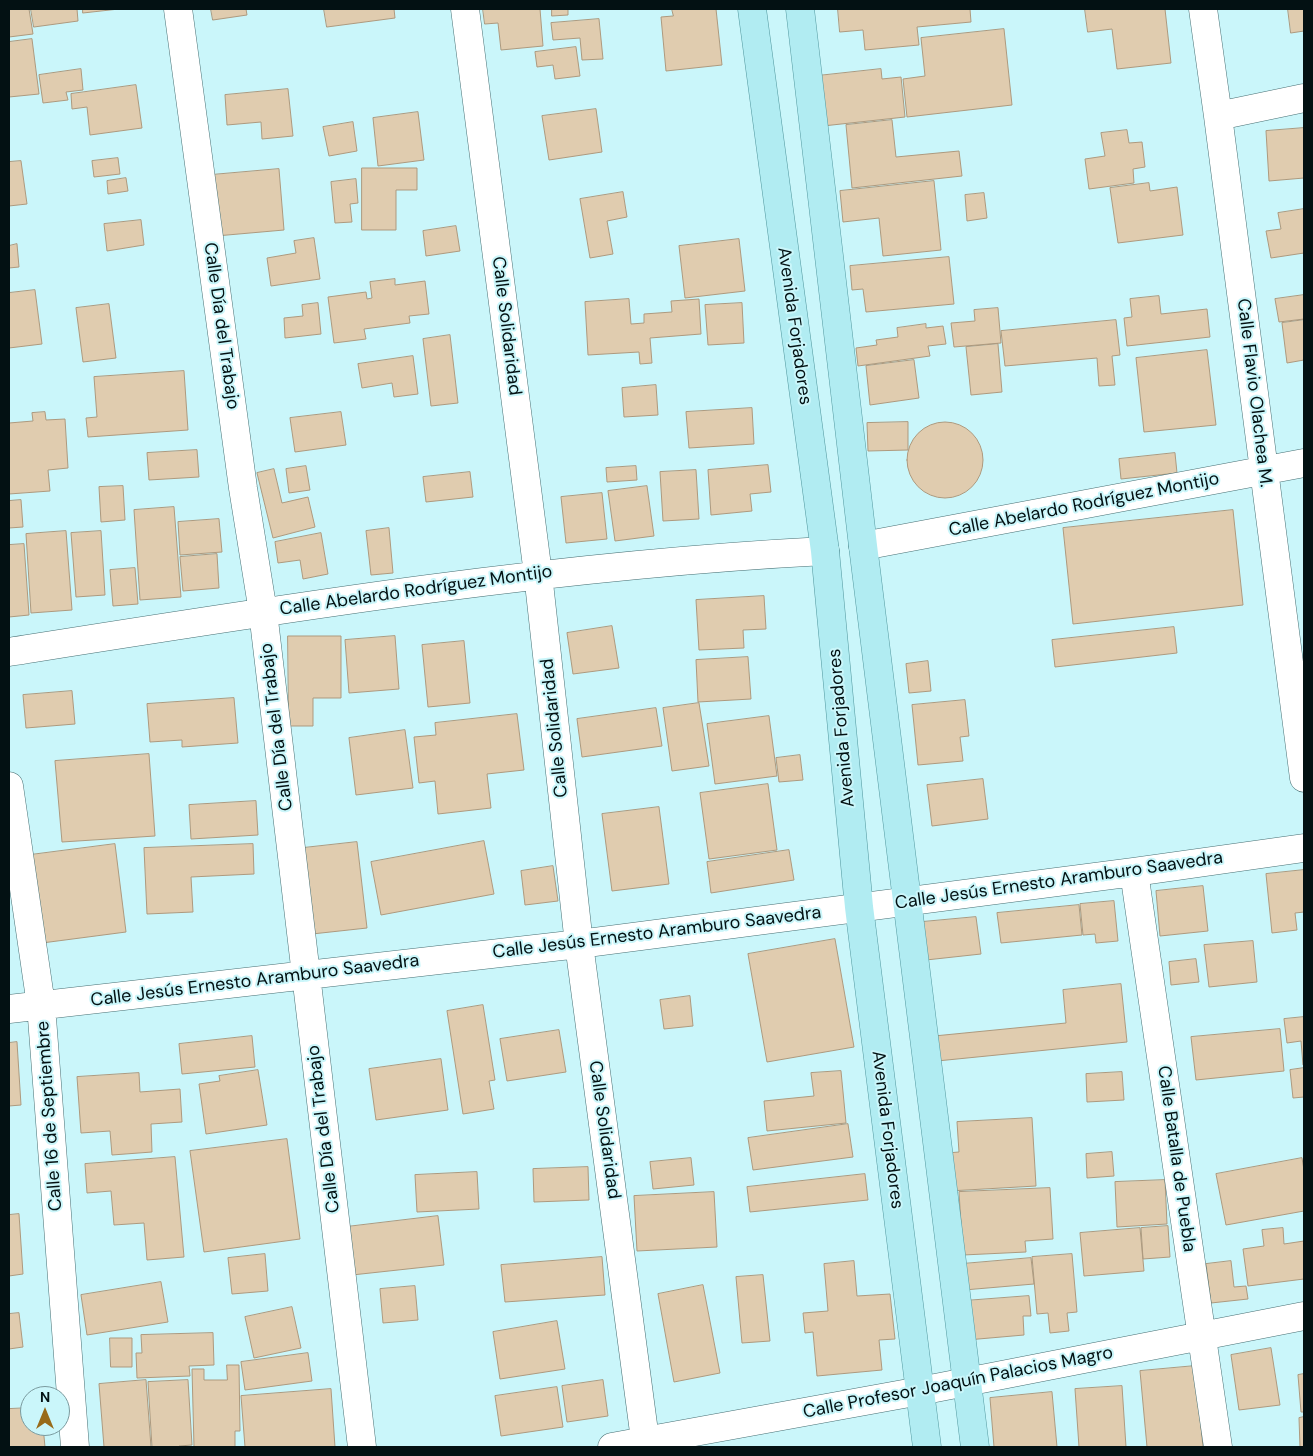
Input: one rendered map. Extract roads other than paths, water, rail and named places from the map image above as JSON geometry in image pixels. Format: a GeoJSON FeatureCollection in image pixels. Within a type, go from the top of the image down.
{"type":"FeatureCollection","features":[{"type":"Feature","properties":{"kind":"main road","name":"Avenida Forjadores"},"geometry":{"type":"LineString","coordinates":[[752,9],[825,551],[859,907],[927,1447]]}},
{"type":"Feature","properties":{"kind":"main road"},"geometry":{"type":"LineString","coordinates":[[800,9],[906,901],[975,1447]]}},
{"type":"Feature","properties":{"kind":"street","name":"Calle Día del Trabajo"},"geometry":{"type":"LineString","coordinates":[[178,9],[243,488],[263,612],[362,1447]]}},
{"type":"Feature","properties":{"kind":"street","name":"Calle Solidaridad"},"geometry":{"type":"LineString","coordinates":[[465,9],[538,574],[579,944],[645,1444]]}},
{"type":"Feature","properties":{"kind":"street","name":"Calle Flavio Olachea M."},"geometry":{"type":"LineString","coordinates":[[1203,9],[1304,778]]}},
{"type":"Feature","properties":{"kind":"street"},"geometry":{"type":"LineString","coordinates":[[1218,116],[1304,98]]}},
{"type":"Feature","properties":{"kind":"street","name":"Calle Abelardo Rodríguez Montijo"},"geometry":{"type":"LineString","coordinates":[[863,546],[1304,463]]}},
{"type":"Feature","properties":{"kind":"street","name":"Calle Abelardo Rodríguez Montijo"},"geometry":{"type":"LineString","coordinates":[[9,652],[263,612],[538,574],[729,556],[825,551]]}},
{"type":"Feature","properties":{"kind":"street","name":"Calle 16 de Septiembre"},"geometry":{"type":"LineString","coordinates":[[9,786],[41,1005],[75,1447]]}},
{"type":"Feature","properties":{"kind":"street","name":"Calle Jesús Ernesto Aramburo Saavedra"},"geometry":{"type":"LineString","coordinates":[[9,1009],[579,944],[1304,848]]}},
{"type":"Feature","properties":{"kind":"street","name":"Calle Batalla de Puebla"},"geometry":{"type":"LineString","coordinates":[[1134,872],[1218,1447]]}},
{"type":"Feature","properties":{"kind":"street","name":"Calle Profesor Joaquín Palacios Magro"},"geometry":{"type":"LineString","coordinates":[[612,1447],[645,1444],[1304,1316]]}}]}
